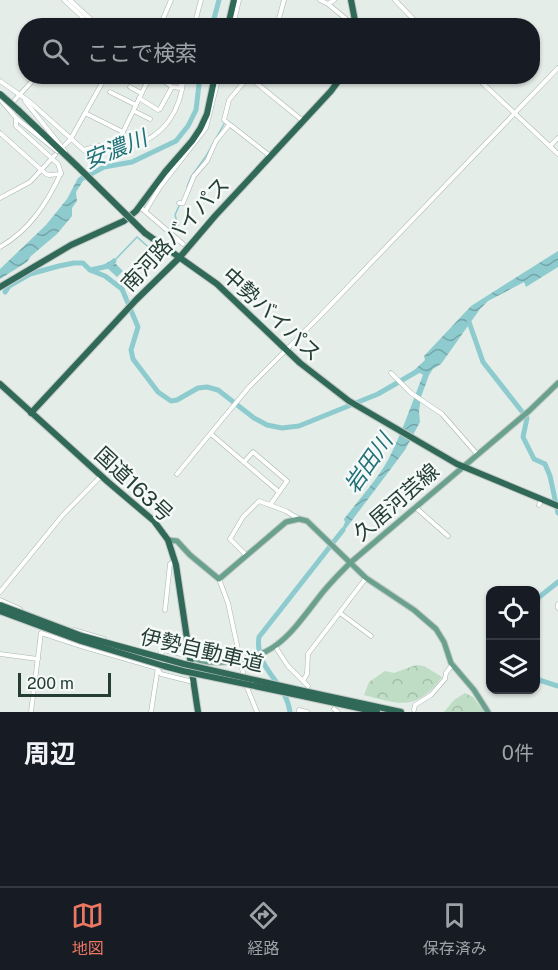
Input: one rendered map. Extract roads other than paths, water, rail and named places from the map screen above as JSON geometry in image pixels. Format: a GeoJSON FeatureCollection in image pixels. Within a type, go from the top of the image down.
{"type":"FeatureCollection","features":[{"type":"Feature","properties":{"kind":"highway"},"geometry":{"type":"LineString","coordinates":[[230,18],[234,0]]}},
{"type":"Feature","properties":{"kind":"highway"},"geometry":{"type":"LineString","coordinates":[[351,0],[355,18]]}},
{"type":"Feature","properties":{"kind":"highway"},"geometry":{"type":"LineString","coordinates":[[0,287],[66,248],[124,221],[143,208],[159,178],[200,129],[207,114],[215,84]]}},
{"type":"Feature","properties":{"kind":"highway","name":"南河路バイパス"},"geometry":{"type":"LineString","coordinates":[[31,412],[136,300],[180,257],[335,84]]}},
{"type":"Feature","properties":{"kind":"highway","name":"中勢バイパス"},"geometry":{"type":"LineString","coordinates":[[0,94],[145,233],[217,284],[286,351],[321,381],[361,409],[424,445],[541,503],[558,506]]}},
{"type":"Feature","properties":{"kind":"highway","name":"国道163号"},"geometry":{"type":"LineString","coordinates":[[0,384],[154,521],[168,540],[175,561],[198,712]]}},
{"type":"Feature","properties":{"kind":"highway","name":"伊勢自動車道"},"geometry":{"type":"LineString","coordinates":[[0,605],[162,664]]}},
{"type":"Feature","properties":{"kind":"highway","name":"伊勢自動車道"},"geometry":{"type":"LineString","coordinates":[[0,611],[81,641],[162,664],[400,712]]}},
{"type":"Feature","properties":{"kind":"highway","name":"伊勢自動車道"},"geometry":{"type":"LineString","coordinates":[[299,692],[377,712]]}},
{"type":"Feature","properties":{"kind":"main road","name":"久居河芸線"},"geometry":{"type":"LineString","coordinates":[[190,656],[207,662],[241,660],[273,648],[295,629],[323,592],[350,563],[558,384]]}},
{"type":"Feature","properties":{"kind":"main road","name":"久居河芸線"},"geometry":{"type":"LineString","coordinates":[[299,519],[309,523],[366,578],[414,610],[436,629],[444,642],[452,665],[474,690],[488,712]]}},
{"type":"Feature","properties":{"kind":"main road"},"geometry":{"type":"LineString","coordinates":[[168,540],[177,541],[219,579],[286,522],[299,519]]}},
{"type":"Feature","properties":{"kind":"street"},"geometry":{"type":"LineString","coordinates":[[64,0],[84,18]]}},
{"type":"Feature","properties":{"kind":"street"},"geometry":{"type":"LineString","coordinates":[[70,0],[89,18]]}},
{"type":"Feature","properties":{"kind":"street"},"geometry":{"type":"LineString","coordinates":[[163,18],[171,0]]}},
{"type":"Feature","properties":{"kind":"street"},"geometry":{"type":"LineString","coordinates":[[196,18],[201,0]]}},
{"type":"Feature","properties":{"kind":"street"},"geometry":{"type":"LineString","coordinates":[[235,18],[239,0]]}},
{"type":"Feature","properties":{"kind":"street"},"geometry":{"type":"LineString","coordinates":[[279,18],[284,0]]}},
{"type":"Feature","properties":{"kind":"street"},"geometry":{"type":"LineString","coordinates":[[324,2],[334,0]]}},
{"type":"Feature","properties":{"kind":"street"},"geometry":{"type":"LineString","coordinates":[[395,0],[412,18]]}},
{"type":"Feature","properties":{"kind":"street"},"geometry":{"type":"LineString","coordinates":[[324,2],[346,18]]}},
{"type":"Feature","properties":{"kind":"street"},"geometry":{"type":"LineString","coordinates":[[177,474],[238,400],[558,68]]}},
{"type":"Feature","properties":{"kind":"street"},"geometry":{"type":"LineString","coordinates":[[0,81],[86,152],[117,150],[153,138],[169,122],[176,111],[180,102],[182,84]]}},
{"type":"Feature","properties":{"kind":"street"},"geometry":{"type":"LineString","coordinates":[[8,107],[21,97],[31,84]]}},
{"type":"Feature","properties":{"kind":"street"},"geometry":{"type":"LineString","coordinates":[[65,145],[101,84]]}},
{"type":"Feature","properties":{"kind":"street"},"geometry":{"type":"LineString","coordinates":[[84,150],[121,143],[123,132],[146,84]]}},
{"type":"Feature","properties":{"kind":"street"},"geometry":{"type":"LineString","coordinates":[[168,84],[180,88],[181,84]]}},
{"type":"Feature","properties":{"kind":"street"},"geometry":{"type":"LineString","coordinates":[[243,84],[227,102],[224,120],[270,156]]}},
{"type":"Feature","properties":{"kind":"street"},"geometry":{"type":"LineString","coordinates":[[258,84],[303,121]]}},
{"type":"Feature","properties":{"kind":"street"},"geometry":{"type":"LineString","coordinates":[[484,84],[558,153]]}},
{"type":"Feature","properties":{"kind":"street"},"geometry":{"type":"LineString","coordinates":[[130,87],[141,93]]}},
{"type":"Feature","properties":{"kind":"street"},"geometry":{"type":"LineString","coordinates":[[139,98],[158,110],[172,87]]}},
{"type":"Feature","properties":{"kind":"street"},"geometry":{"type":"LineString","coordinates":[[110,92],[136,105]]}},
{"type":"Feature","properties":{"kind":"street"},"geometry":{"type":"LineString","coordinates":[[21,97],[59,142],[70,159]]}},
{"type":"Feature","properties":{"kind":"street"},"geometry":{"type":"LineString","coordinates":[[0,99],[16,118],[70,159]]}},
{"type":"Feature","properties":{"kind":"street"},"geometry":{"type":"LineString","coordinates":[[134,111],[150,119]]}},
{"type":"Feature","properties":{"kind":"street"},"geometry":{"type":"LineString","coordinates":[[85,113],[123,132]]}},
{"type":"Feature","properties":{"kind":"street"},"geometry":{"type":"LineString","coordinates":[[0,247],[15,238],[28,225],[54,191],[61,174],[61,169],[54,157],[16,126],[16,118]]}},
{"type":"Feature","properties":{"kind":"street"},"geometry":{"type":"LineString","coordinates":[[181,204],[194,176],[207,161],[216,141],[229,125]]}},
{"type":"Feature","properties":{"kind":"street"},"geometry":{"type":"LineString","coordinates":[[0,133],[41,170],[49,175],[61,174]]}},
{"type":"Feature","properties":{"kind":"street"},"geometry":{"type":"LineString","coordinates":[[550,146],[558,138]]}},
{"type":"Feature","properties":{"kind":"street"},"geometry":{"type":"LineString","coordinates":[[0,198],[30,183],[54,157]]}},
{"type":"Feature","properties":{"kind":"street"},"geometry":{"type":"LineString","coordinates":[[143,208],[183,244]]}},
{"type":"Feature","properties":{"kind":"street"},"geometry":{"type":"LineString","coordinates":[[391,373],[404,388],[442,414],[477,454]]}},
{"type":"Feature","properties":{"kind":"street"},"geometry":{"type":"LineString","coordinates":[[210,434],[279,492]]}},
{"type":"Feature","properties":{"kind":"street"},"geometry":{"type":"LineString","coordinates":[[244,462],[253,452],[287,481],[270,505]]}},
{"type":"Feature","properties":{"kind":"street"},"geometry":{"type":"LineString","coordinates":[[0,592],[62,516],[102,476]]}},
{"type":"Feature","properties":{"kind":"street"},"geometry":{"type":"LineString","coordinates":[[246,555],[230,539],[254,504],[259,501],[299,519]]}},
{"type":"Feature","properties":{"kind":"street"},"geometry":{"type":"LineString","coordinates":[[415,507],[448,536]]}},
{"type":"Feature","properties":{"kind":"street"},"geometry":{"type":"LineString","coordinates":[[165,610],[170,564],[175,561]]}},
{"type":"Feature","properties":{"kind":"street"},"geometry":{"type":"LineString","coordinates":[[303,681],[307,674],[308,654],[366,578]]}},
{"type":"Feature","properties":{"kind":"street"},"geometry":{"type":"LineString","coordinates":[[219,579],[228,603],[241,660],[257,712]]}},
{"type":"Feature","properties":{"kind":"street"},"geometry":{"type":"LineString","coordinates":[[0,600],[75,630],[160,654]]}},
{"type":"Feature","properties":{"kind":"street"},"geometry":{"type":"LineString","coordinates":[[558,603],[558,608]]}},
{"type":"Feature","properties":{"kind":"street"},"geometry":{"type":"LineString","coordinates":[[340,613],[370,636]]}},
{"type":"Feature","properties":{"kind":"street"},"geometry":{"type":"LineString","coordinates":[[31,712],[41,633],[84,647],[162,664]]}},
{"type":"Feature","properties":{"kind":"street"},"geometry":{"type":"LineString","coordinates":[[273,648],[309,686]]}},
{"type":"Feature","properties":{"kind":"street"},"geometry":{"type":"LineString","coordinates":[[160,654],[164,650],[190,656]]}},
{"type":"Feature","properties":{"kind":"street"},"geometry":{"type":"LineString","coordinates":[[0,654],[38,659]]}},
{"type":"Feature","properties":{"kind":"street"},"geometry":{"type":"LineString","coordinates":[[160,654],[163,675],[194,682]]}},
{"type":"Feature","properties":{"kind":"street"},"geometry":{"type":"LineString","coordinates":[[151,712],[162,664]]}},
{"type":"Feature","properties":{"kind":"street"},"geometry":{"type":"LineString","coordinates":[[414,710],[415,705],[431,695],[445,680],[446,673],[452,665]]}},
{"type":"Feature","properties":{"kind":"street"},"geometry":{"type":"LineString","coordinates":[[299,712],[299,710],[306,712]]}},
{"type":"Feature","properties":{"kind":"water"},"geometry":{"type":"Polygon","coordinates":[[[97,172],[83,181],[76,192],[77,201],[72,208],[72,216],[57,234],[27,262],[0,279],[0,269],[46,225],[67,199],[78,178],[97,172]]]}},
{"type":"Feature","properties":{"kind":"water"},"geometry":{"type":"Polygon","coordinates":[[[558,251],[558,267],[526,287],[524,282],[488,301],[441,364],[433,369],[421,397],[420,422],[405,450],[338,539],[345,522],[344,519],[370,487],[392,452],[423,375],[420,373],[408,376],[425,360],[424,356],[471,306],[558,251]]]}},
{"type":"Feature","properties":{"kind":"water"},"geometry":{"type":"Polygon","coordinates":[[[112,260],[123,271],[117,277],[106,267],[102,269],[101,266],[112,260]]]}},
{"type":"Feature","properties":{"kind":"waterway","name":"安濃川"},"geometry":{"type":"LineString","coordinates":[[214,18],[219,0]]}},
{"type":"Feature","properties":{"kind":"waterway","name":"安濃川"},"geometry":{"type":"LineString","coordinates":[[89,175],[104,167],[132,162],[176,141],[188,126],[196,110],[199,84]]}},
{"type":"Feature","properties":{"kind":"waterway"},"geometry":{"type":"LineString","coordinates":[[187,187],[224,124]]}},
{"type":"Feature","properties":{"kind":"waterway"},"geometry":{"type":"LineString","coordinates":[[172,231],[178,225],[175,215],[179,206]]}},
{"type":"Feature","properties":{"kind":"waterway"},"geometry":{"type":"LineString","coordinates":[[114,261],[137,237],[154,252]]}},
{"type":"Feature","properties":{"kind":"waterway"},"geometry":{"type":"LineString","coordinates":[[5,292],[9,286],[30,274],[74,263],[83,263],[90,270],[109,266],[114,261]]}},
{"type":"Feature","properties":{"kind":"waterway"},"geometry":{"type":"LineString","coordinates":[[90,270],[105,276],[122,289],[138,327],[131,350],[133,359],[158,392],[171,401],[198,388],[207,387],[218,390],[254,418],[267,425],[282,428],[299,426],[378,394],[416,372]]}},
{"type":"Feature","properties":{"kind":"waterway"},"geometry":{"type":"LineString","coordinates":[[469,322],[483,362],[527,418],[523,437],[534,459],[545,464],[558,513]]}},
{"type":"Feature","properties":{"kind":"waterway","name":"岩田川"},"geometry":{"type":"LineString","coordinates":[[290,712],[283,692],[261,658],[259,637],[343,530]]}},
{"type":"Feature","properties":{"kind":"waterway"},"geometry":{"type":"LineString","coordinates":[[540,596],[558,582]]}},
{"type":"Feature","properties":{"kind":"waterway"},"geometry":{"type":"LineString","coordinates":[[540,680],[558,686]]}}]}
